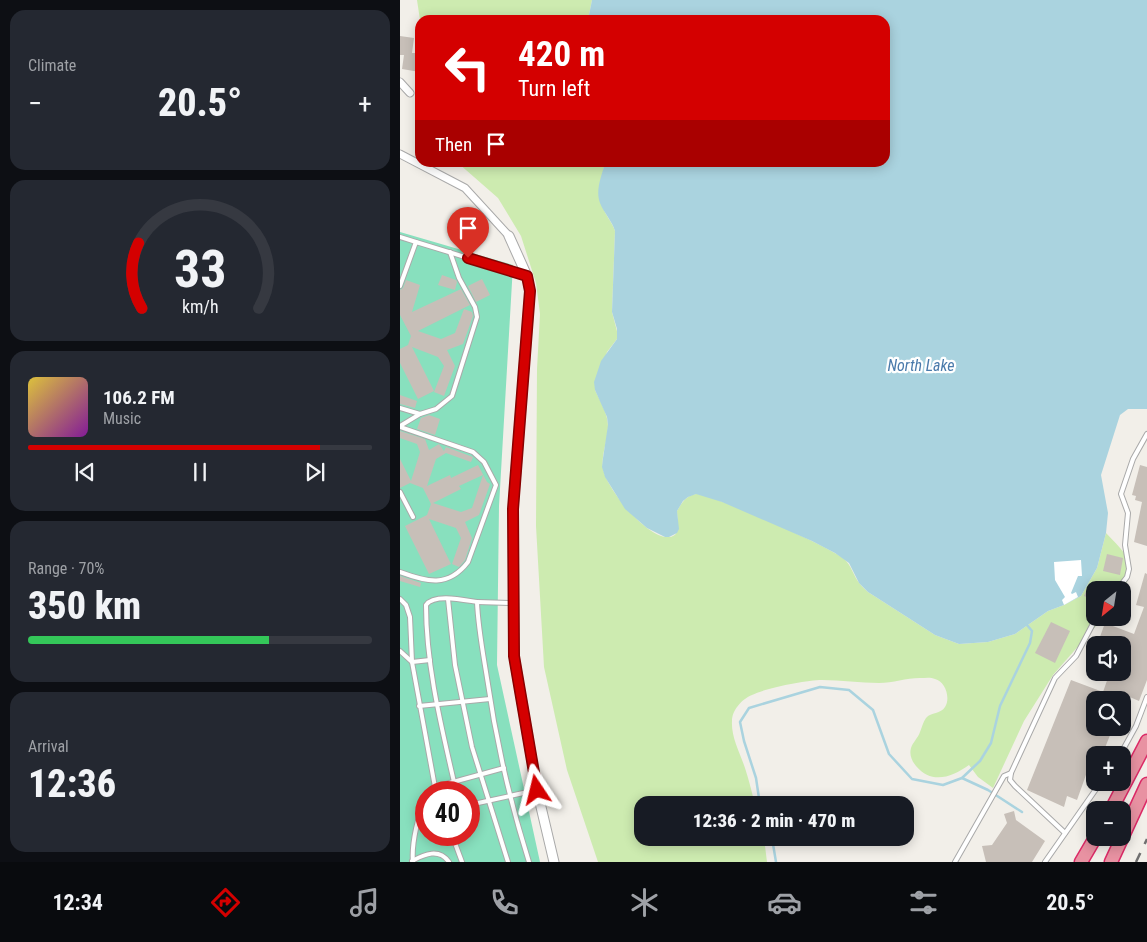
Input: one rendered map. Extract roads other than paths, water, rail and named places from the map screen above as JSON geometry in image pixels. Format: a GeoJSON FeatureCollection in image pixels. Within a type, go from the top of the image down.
{"type":"FeatureCollection","features":[{"type":"Feature","properties":{"kind":"highway"},"geometry":{"type":"LineString","coordinates":[[1117,801],[1147,741]]}},
{"type":"Feature","properties":{"kind":"highway"},"geometry":{"type":"LineString","coordinates":[[1111,862],[1147,784]]}},
{"type":"Feature","properties":{"kind":"highway"},"geometry":{"type":"LineString","coordinates":[[1081,862],[1090,846]]}},
{"type":"Feature","properties":{"kind":"street"},"geometry":{"type":"LineString","coordinates":[[400,82],[410,93]]}},
{"type":"Feature","properties":{"kind":"street"},"geometry":{"type":"LineString","coordinates":[[400,154],[415,162]]}},
{"type":"Feature","properties":{"kind":"street"},"geometry":{"type":"LineString","coordinates":[[425,167],[466,188],[509,236],[527,276],[530,291],[513,509],[514,656],[537,790],[554,862]]}},
{"type":"Feature","properties":{"kind":"lane"},"geometry":{"type":"LineString","coordinates":[[400,237],[527,276]]}},
{"type":"Feature","properties":{"kind":"lane"},"geometry":{"type":"LineString","coordinates":[[400,286],[416,242]]}},
{"type":"Feature","properties":{"kind":"lane"},"geometry":{"type":"LineString","coordinates":[[400,426],[420,414],[436,409],[452,396],[477,317],[459,278],[450,252]]}},
{"type":"Feature","properties":{"kind":"lane"},"geometry":{"type":"LineString","coordinates":[[400,408],[420,414]]}},
{"type":"Feature","properties":{"kind":"lane"},"geometry":{"type":"LineString","coordinates":[[400,426],[473,452],[484,462],[496,485],[468,562],[461,571],[436,582],[423,581],[400,572]]}},
{"type":"Feature","properties":{"kind":"lane"},"geometry":{"type":"LineString","coordinates":[[1124,581],[1129,569],[1126,545],[1128,513],[1121,494],[1133,459],[1147,434]]}},
{"type":"Feature","properties":{"kind":"lane"},"geometry":{"type":"LineString","coordinates":[[400,492],[414,516]]}},
{"type":"Feature","properties":{"kind":"lane"},"geometry":{"type":"LineString","coordinates":[[400,599],[406,605],[410,617],[412,662],[434,781]]}},
{"type":"Feature","properties":{"kind":"lane"},"geometry":{"type":"LineString","coordinates":[[454,781],[430,660],[426,606],[431,600],[448,599],[514,603]]}},
{"type":"Feature","properties":{"kind":"lane"},"geometry":{"type":"LineString","coordinates":[[448,599],[455,665],[472,747],[508,862]]}},
{"type":"Feature","properties":{"kind":"lane"},"geometry":{"type":"LineString","coordinates":[[477,602],[490,699],[513,812],[529,862]]}},
{"type":"Feature","properties":{"kind":"lane"},"geometry":{"type":"LineString","coordinates":[[1065,833],[1014,786],[1010,780],[1011,773],[1055,678],[1076,656],[1092,626]]}},
{"type":"Feature","properties":{"kind":"lane"},"geometry":{"type":"LineString","coordinates":[[400,651],[412,662],[430,660]]}},
{"type":"Feature","properties":{"kind":"lane"},"geometry":{"type":"LineString","coordinates":[[1125,746],[1136,726],[1147,697]]}},
{"type":"Feature","properties":{"kind":"lane"},"geometry":{"type":"LineString","coordinates":[[419,706],[490,699]]}},
{"type":"Feature","properties":{"kind":"lane"},"geometry":{"type":"LineString","coordinates":[[458,781],[504,768]]}},
{"type":"Feature","properties":{"kind":"lane"},"geometry":{"type":"LineString","coordinates":[[955,862],[1004,776],[1011,773]]}},
{"type":"Feature","properties":{"kind":"lane"},"geometry":{"type":"LineString","coordinates":[[480,802],[537,790]]}},
{"type":"Feature","properties":{"kind":"lane"},"geometry":{"type":"LineString","coordinates":[[1045,862],[1095,791]]}},
{"type":"Feature","properties":{"kind":"lane"},"geometry":{"type":"LineString","coordinates":[[415,840],[412,855],[413,862],[422,856],[434,853],[442,855],[450,862]]}},
{"type":"Feature","properties":{"kind":"lane"},"geometry":{"type":"LineString","coordinates":[[456,846],[462,862]]}},
{"type":"Feature","properties":{"kind":"water","name":"North Lake"},"geometry":{"type":"Polygon","coordinates":[[[592,0],[1147,0],[1147,409],[1128,409],[1120,415],[1101,475],[1108,513],[1106,533],[1097,568],[1090,581],[1086,581],[1086,587],[1081,596],[1048,611],[1015,634],[988,642],[959,644],[935,635],[868,592],[859,583],[849,563],[835,553],[722,502],[696,494],[688,497],[677,511],[679,529],[677,533],[665,537],[647,528],[625,509],[605,477],[602,467],[608,425],[607,417],[595,390],[594,382],[601,361],[617,339],[617,329],[612,312],[615,231],[600,203],[598,193],[604,167],[890,167],[890,15],[589,15],[592,0]]]}},
{"type":"Feature","properties":{"kind":"waterway"},"geometry":{"type":"LineString","coordinates":[[759,796],[756,778],[740,722],[749,708],[820,687],[849,690],[873,710],[889,754],[912,779],[943,785],[962,778],[980,761],[991,743],[1000,706],[1030,643],[1032,631],[1027,625]]}},
{"type":"Feature","properties":{"kind":"waterway"},"geometry":{"type":"LineString","coordinates":[[962,778],[988,790],[1022,812]]}},
{"type":"Feature","properties":{"kind":"waterway"},"geometry":{"type":"LineString","coordinates":[[773,846],[776,862]]}},
{"type":"Feature","properties":{"kind":"railway"},"geometry":{"type":"LineString","coordinates":[[1136,862],[1147,839]]}}]}
